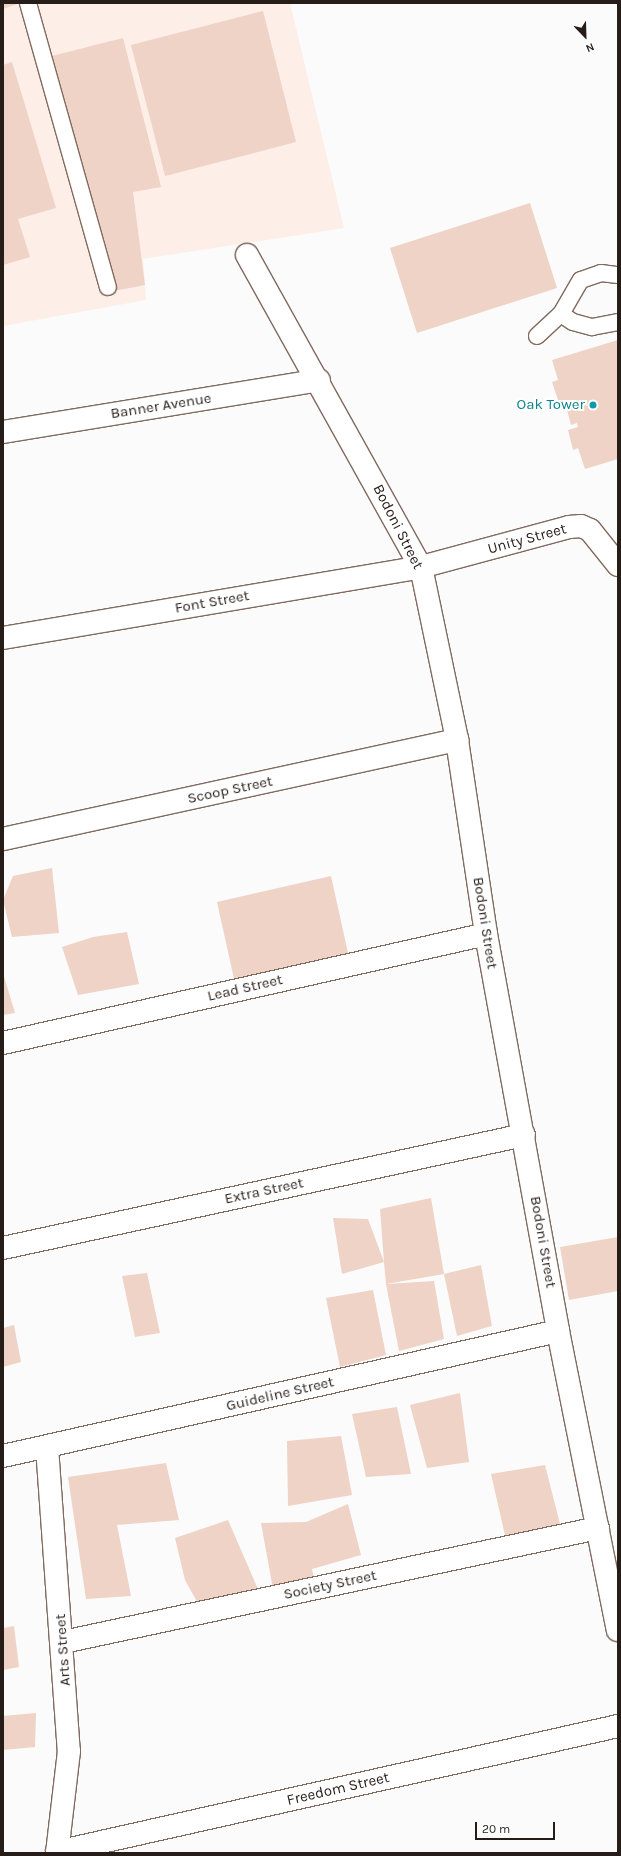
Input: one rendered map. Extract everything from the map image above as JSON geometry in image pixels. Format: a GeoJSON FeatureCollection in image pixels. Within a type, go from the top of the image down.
{"type":"FeatureCollection","features":[{"type":"Feature","properties":{"kind":"street","name":"Bodoni Street"},"geometry":{"type":"LineString","coordinates":[[247,255],[319,380],[421,567],[457,740],[486,934],[524,1134],[558,1331],[618,1630]]}},
{"type":"Feature","properties":{"kind":"street","name":"Banner Avenue"},"geometry":{"type":"LineString","coordinates":[[3,432],[319,380]]}},
{"type":"Feature","properties":{"kind":"street","name":"Unity Street"},"geometry":{"type":"LineString","coordinates":[[421,567],[569,527],[581,526],[598,537],[618,565]]}},
{"type":"Feature","properties":{"kind":"street","name":"Font Street"},"geometry":{"type":"LineString","coordinates":[[3,638],[421,567]]}},
{"type":"Feature","properties":{"kind":"street","name":"Scoop Street"},"geometry":{"type":"LineString","coordinates":[[3,839],[457,740]]}},
{"type":"Feature","properties":{"kind":"street","name":"Lead Street"},"geometry":{"type":"LineString","coordinates":[[3,1043],[486,934]]}},
{"type":"Feature","properties":{"kind":"street","name":"Extra Street"},"geometry":{"type":"LineString","coordinates":[[3,1248],[524,1134]]}},
{"type":"Feature","properties":{"kind":"street","name":"Guideline Street"},"geometry":{"type":"LineString","coordinates":[[3,1456],[558,1331]]}},
{"type":"Feature","properties":{"kind":"street","name":"Arts Street"},"geometry":{"type":"LineString","coordinates":[[47,1447],[63,1642],[69,1751],[57,1852]]}},
{"type":"Feature","properties":{"kind":"street","name":"Society Street"},"geometry":{"type":"LineString","coordinates":[[63,1642],[598,1528]]}},
{"type":"Feature","properties":{"kind":"street","name":"Freedom Street"},"geometry":{"type":"LineString","coordinates":[[57,1852],[618,1726]]}},
{"type":"Feature","properties":{"kind":"lane"},"geometry":{"type":"LineString","coordinates":[[28,3],[108,287]]}},
{"type":"Feature","properties":{"kind":"lane"},"geometry":{"type":"LineString","coordinates":[[537,336],[561,314],[581,280],[601,273],[618,275]]}},
{"type":"Feature","properties":{"kind":"lane"},"geometry":{"type":"LineString","coordinates":[[561,314],[572,322],[592,326],[618,322]]}},
{"type":"Feature","properties":{"kind":"shaded area"},"geometry":{"type":"Polygon","coordinates":[[[3,3],[290,3],[344,228],[143,259],[146,300],[3,326],[3,3]]]}},
{"type":"Feature","properties":{"kind":"building"},"geometry":{"type":"Polygon","coordinates":[[[3,3],[20,3],[3,9],[3,3]]]}},
{"type":"Feature","properties":{"kind":"building"},"geometry":{"type":"Polygon","coordinates":[[[263,11],[296,142],[165,176],[131,45],[263,11]]]}},
{"type":"Feature","properties":{"kind":"building"},"geometry":{"type":"Polygon","coordinates":[[[123,38],[161,187],[133,192],[145,285],[114,291],[44,58],[123,38]]]}},
{"type":"Feature","properties":{"kind":"building"},"geometry":{"type":"Polygon","coordinates":[[[12,62],[56,208],[18,219],[30,257],[3,265],[3,65],[12,62]]]}},
{"type":"Feature","properties":{"kind":"building"},"geometry":{"type":"Polygon","coordinates":[[[530,203],[557,288],[417,333],[390,248],[530,203]]]}},
{"type":"Feature","properties":{"kind":"building","name":"Oak Tower"},"geometry":{"type":"Polygon","coordinates":[[[618,340],[618,459],[585,469],[578,448],[573,450],[568,430],[578,427],[577,423],[571,425],[566,406],[571,404],[570,400],[559,403],[552,382],[558,380],[552,360],[618,340]]]}},
{"type":"Feature","properties":{"kind":"building"},"geometry":{"type":"Polygon","coordinates":[[[52,868],[59,933],[12,937],[3,900],[13,876],[52,868]]]}},
{"type":"Feature","properties":{"kind":"building"},"geometry":{"type":"Polygon","coordinates":[[[331,876],[348,953],[234,979],[217,902],[331,876]]]}},
{"type":"Feature","properties":{"kind":"building"},"geometry":{"type":"Polygon","coordinates":[[[127,932],[139,984],[78,995],[62,947],[93,937],[127,932]]]}},
{"type":"Feature","properties":{"kind":"building"},"geometry":{"type":"Polygon","coordinates":[[[3,973],[15,1013],[3,1015],[3,973]]]}},
{"type":"Feature","properties":{"kind":"building"},"geometry":{"type":"Polygon","coordinates":[[[431,1198],[444,1274],[386,1284],[380,1209],[431,1198]]]}},
{"type":"Feature","properties":{"kind":"building"},"geometry":{"type":"Polygon","coordinates":[[[333,1218],[368,1219],[384,1262],[342,1274],[333,1218]]]}},
{"type":"Feature","properties":{"kind":"building"},"geometry":{"type":"Polygon","coordinates":[[[618,1237],[618,1291],[569,1300],[560,1247],[618,1237]]]}},
{"type":"Feature","properties":{"kind":"building"},"geometry":{"type":"Polygon","coordinates":[[[481,1265],[492,1326],[457,1336],[444,1274],[481,1265]]]}},
{"type":"Feature","properties":{"kind":"building"},"geometry":{"type":"Polygon","coordinates":[[[147,1273],[160,1333],[135,1337],[122,1276],[147,1273]]]}},
{"type":"Feature","properties":{"kind":"building"},"geometry":{"type":"Polygon","coordinates":[[[434,1281],[444,1339],[399,1351],[386,1284],[434,1281]]]}},
{"type":"Feature","properties":{"kind":"building"},"geometry":{"type":"Polygon","coordinates":[[[373,1290],[386,1355],[340,1367],[326,1298],[373,1290]]]}},
{"type":"Feature","properties":{"kind":"building"},"geometry":{"type":"Polygon","coordinates":[[[14,1325],[21,1362],[3,1367],[3,1328],[14,1325]]]}},
{"type":"Feature","properties":{"kind":"building"},"geometry":{"type":"Polygon","coordinates":[[[460,1393],[469,1462],[427,1468],[410,1405],[460,1393]]]}},
{"type":"Feature","properties":{"kind":"building"},"geometry":{"type":"Polygon","coordinates":[[[397,1407],[411,1474],[366,1477],[352,1414],[397,1407]]]}},
{"type":"Feature","properties":{"kind":"building"},"geometry":{"type":"Polygon","coordinates":[[[341,1436],[352,1495],[288,1506],[287,1441],[341,1436]]]}},
{"type":"Feature","properties":{"kind":"building"},"geometry":{"type":"Polygon","coordinates":[[[166,1463],[179,1520],[117,1525],[131,1596],[86,1599],[68,1477],[166,1463]]]}},
{"type":"Feature","properties":{"kind":"building"},"geometry":{"type":"Polygon","coordinates":[[[545,1465],[562,1532],[507,1544],[491,1474],[545,1465]]]}},
{"type":"Feature","properties":{"kind":"building"},"geometry":{"type":"Polygon","coordinates":[[[348,1504],[361,1555],[312,1569],[315,1583],[273,1589],[261,1523],[306,1522],[348,1504]]]}},
{"type":"Feature","properties":{"kind":"building"},"geometry":{"type":"Polygon","coordinates":[[[228,1520],[258,1589],[201,1609],[185,1580],[175,1538],[228,1520]]]}},
{"type":"Feature","properties":{"kind":"building"},"geometry":{"type":"Polygon","coordinates":[[[14,1626],[19,1667],[3,1670],[3,1628],[14,1626]]]}},
{"type":"Feature","properties":{"kind":"building"},"geometry":{"type":"Polygon","coordinates":[[[36,1713],[35,1747],[3,1750],[3,1716],[36,1713]]]}},
{"type":"Feature","properties":{"kind":"place","name":"Oak Tower"},"geometry":{"type":"Point","coordinates":[593,405]}}]}
